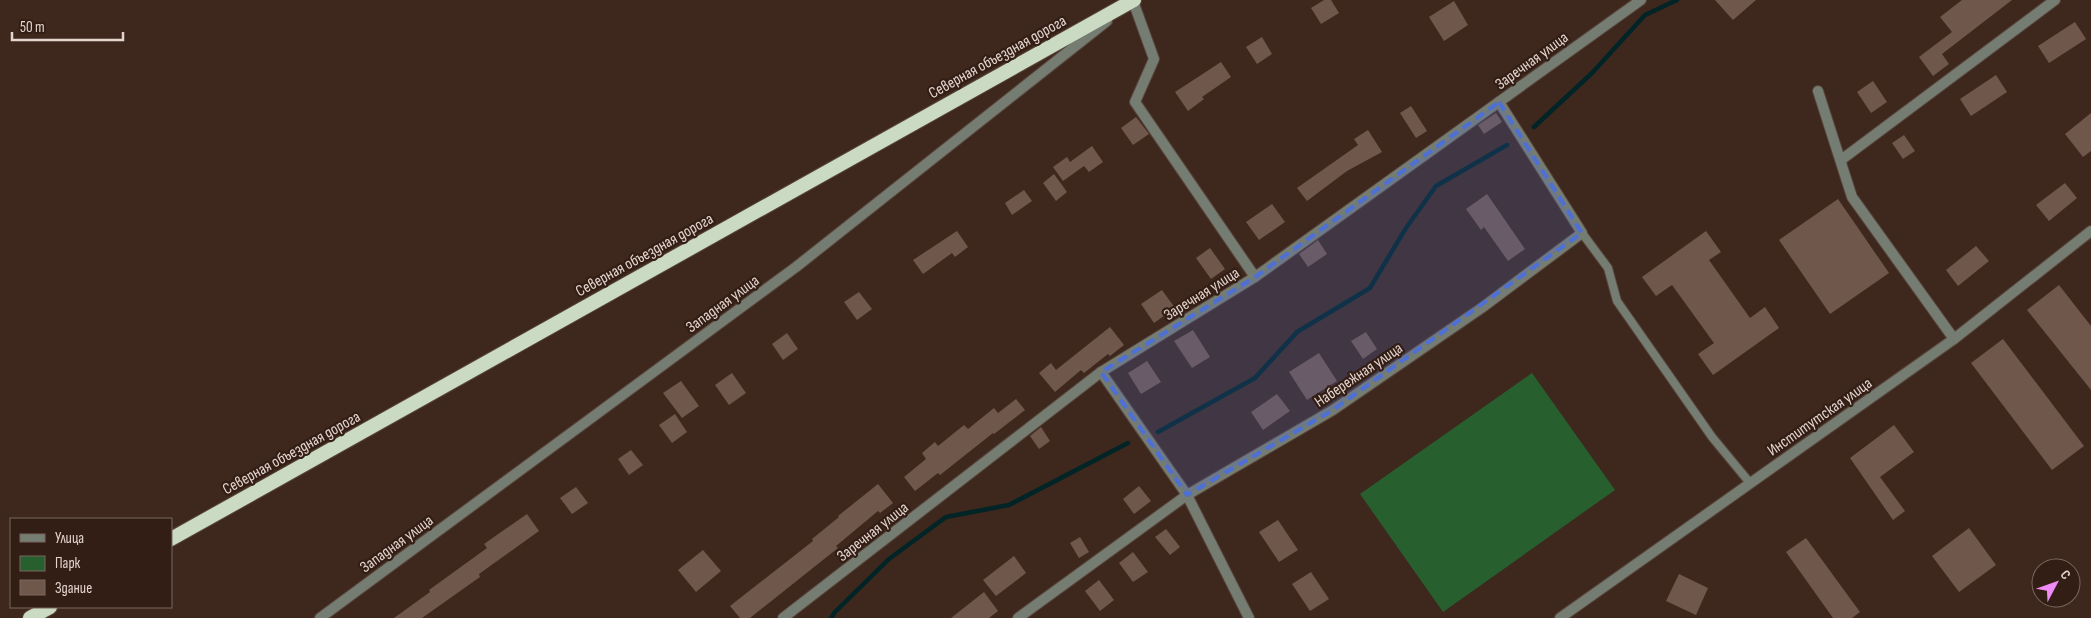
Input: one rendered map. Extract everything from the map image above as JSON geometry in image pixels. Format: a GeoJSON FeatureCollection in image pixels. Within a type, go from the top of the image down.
{"type":"FeatureCollection","features":[{"type":"Feature","properties":{"kind":"highway","name":"Северная объездная дорога"},"geometry":{"type":"LineString","coordinates":[[172,538],[1133,0]]}},
{"type":"Feature","properties":{"kind":"highway"},"geometry":{"type":"LineString","coordinates":[[30,618],[48,608]]}},
{"type":"Feature","properties":{"kind":"street"},"geometry":{"type":"LineString","coordinates":[[1133,0],[1154,59],[1136,102],[1255,277]]}},
{"type":"Feature","properties":{"kind":"street","name":"Западная улица"},"geometry":{"type":"LineString","coordinates":[[320,618],[796,267],[1133,0]]}},
{"type":"Feature","properties":{"kind":"street","name":"Заречная улица"},"geometry":{"type":"LineString","coordinates":[[783,618],[1101,372],[1255,277],[1641,0]]}},
{"type":"Feature","properties":{"kind":"street"},"geometry":{"type":"LineString","coordinates":[[1841,160],[2055,0]]}},
{"type":"Feature","properties":{"kind":"street"},"geometry":{"type":"LineString","coordinates":[[1818,91],[1852,197],[1954,339]]}},
{"type":"Feature","properties":{"kind":"street"},"geometry":{"type":"LineString","coordinates":[[1499,102],[1582,233]]}},
{"type":"Feature","properties":{"kind":"street","name":"Институтская улица"},"geometry":{"type":"LineString","coordinates":[[1563,617],[1954,339],[2091,231]]}},
{"type":"Feature","properties":{"kind":"street","name":"Набережная улица"},"geometry":{"type":"LineString","coordinates":[[1018,618],[1187,495],[1333,410],[1482,307],[1582,233]]}},
{"type":"Feature","properties":{"kind":"street"},"geometry":{"type":"LineString","coordinates":[[1101,372],[1187,495],[1249,618]]}},
{"type":"Feature","properties":{"kind":"lane"},"geometry":{"type":"LineString","coordinates":[[1582,233],[1608,268],[1617,301],[1712,437],[1750,483]]}},
{"type":"Feature","properties":{"kind":"highlighted area"},"geometry":{"type":"Polygon","coordinates":[[[1499,102],[1582,233],[1333,410],[1187,495],[1101,372],[1255,277],[1499,102]]]}},
{"type":"Feature","properties":{"kind":"green space"},"geometry":{"type":"Polygon","coordinates":[[[1532,373],[1615,490],[1443,612],[1360,494],[1532,373]]]}},
{"type":"Feature","properties":{"kind":"building"},"geometry":{"type":"Polygon","coordinates":[[[1324,0],[1331,0],[1339,13],[1321,24],[1311,8],[1324,0]]]}},
{"type":"Feature","properties":{"kind":"building"},"geometry":{"type":"Polygon","coordinates":[[[1715,0],[1756,0],[1733,20],[1715,0]]]}},
{"type":"Feature","properties":{"kind":"building"},"geometry":{"type":"Polygon","coordinates":[[[1962,0],[2012,0],[1942,54],[1949,64],[1933,76],[1919,57],[1952,32],[1940,17],[1962,0]]]}},
{"type":"Feature","properties":{"kind":"building"},"geometry":{"type":"Polygon","coordinates":[[[1454,1],[1468,25],[1444,41],[1429,17],[1454,1]]]}},
{"type":"Feature","properties":{"kind":"building"},"geometry":{"type":"Polygon","coordinates":[[[2075,22],[2086,39],[2049,63],[2038,46],[2075,22]]]}},
{"type":"Feature","properties":{"kind":"building"},"geometry":{"type":"Polygon","coordinates":[[[1262,37],[1272,54],[1257,64],[1246,47],[1262,37]]]}},
{"type":"Feature","properties":{"kind":"building"},"geometry":{"type":"Polygon","coordinates":[[[1221,62],[1231,77],[1202,97],[1204,99],[1188,111],[1175,92],[1221,62]]]}},
{"type":"Feature","properties":{"kind":"building"},"geometry":{"type":"Polygon","coordinates":[[[1996,75],[2007,92],[1971,116],[1960,99],[1996,75]]]}},
{"type":"Feature","properties":{"kind":"building"},"geometry":{"type":"Polygon","coordinates":[[[1873,81],[1887,102],[1871,113],[1857,92],[1873,81]]]}},
{"type":"Feature","properties":{"kind":"building"},"geometry":{"type":"Polygon","coordinates":[[[1411,106],[1427,131],[1416,138],[1400,113],[1411,106]]]}},
{"type":"Feature","properties":{"kind":"building"},"geometry":{"type":"Polygon","coordinates":[[[1496,113],[1502,122],[1484,134],[1478,125],[1496,113]]]}},
{"type":"Feature","properties":{"kind":"building"},"geometry":{"type":"Polygon","coordinates":[[[2091,113],[2091,151],[2083,157],[2065,134],[2091,113]]]}},
{"type":"Feature","properties":{"kind":"building"},"geometry":{"type":"Polygon","coordinates":[[[1136,117],[1149,134],[1133,145],[1121,128],[1136,117]]]}},
{"type":"Feature","properties":{"kind":"building"},"geometry":{"type":"Polygon","coordinates":[[[1368,130],[1382,152],[1347,171],[1307,201],[1297,188],[1358,145],[1354,139],[1368,130]]]}},
{"type":"Feature","properties":{"kind":"building"},"geometry":{"type":"Polygon","coordinates":[[[1904,135],[1915,151],[1903,159],[1892,143],[1904,135]]]}},
{"type":"Feature","properties":{"kind":"building"},"geometry":{"type":"Polygon","coordinates":[[[1092,146],[1103,162],[1089,172],[1084,166],[1063,181],[1053,167],[1067,157],[1070,162],[1092,146]]]}},
{"type":"Feature","properties":{"kind":"building"},"geometry":{"type":"Polygon","coordinates":[[[1054,174],[1067,192],[1056,201],[1043,183],[1054,174]]]}},
{"type":"Feature","properties":{"kind":"building"},"geometry":{"type":"Polygon","coordinates":[[[2065,183],[2077,198],[2049,221],[2036,205],[2065,183]]]}},
{"type":"Feature","properties":{"kind":"building"},"geometry":{"type":"Polygon","coordinates":[[[1024,190],[1032,201],[1012,215],[1005,203],[1024,190]]]}},
{"type":"Feature","properties":{"kind":"building"},"geometry":{"type":"Polygon","coordinates":[[[1487,194],[1525,249],[1508,261],[1484,227],[1481,230],[1466,209],[1487,194]]]}},
{"type":"Feature","properties":{"kind":"building"},"geometry":{"type":"Polygon","coordinates":[[[1838,199],[1889,273],[1830,314],[1779,240],[1838,199]]]}},
{"type":"Feature","properties":{"kind":"building"},"geometry":{"type":"Polygon","coordinates":[[[1272,204],[1285,222],[1259,240],[1246,222],[1272,204]]]}},
{"type":"Feature","properties":{"kind":"building"},"geometry":{"type":"Polygon","coordinates":[[[957,231],[968,247],[955,257],[952,253],[923,274],[913,260],[957,231]]]}},
{"type":"Feature","properties":{"kind":"building"},"geometry":{"type":"Polygon","coordinates":[[[1706,231],[1721,252],[1709,260],[1750,318],[1765,307],[1779,328],[1713,375],[1698,354],[1714,343],[1672,285],[1656,296],[1642,277],[1706,231]]]}},
{"type":"Feature","properties":{"kind":"building"},"geometry":{"type":"Polygon","coordinates":[[[1318,240],[1327,254],[1308,267],[1299,254],[1318,240]]]}},
{"type":"Feature","properties":{"kind":"building"},"geometry":{"type":"Polygon","coordinates":[[[1976,246],[1989,261],[1958,286],[1946,270],[1976,246]]]}},
{"type":"Feature","properties":{"kind":"building"},"geometry":{"type":"Polygon","coordinates":[[[1210,248],[1225,269],[1211,279],[1196,258],[1210,248]]]}},
{"type":"Feature","properties":{"kind":"building"},"geometry":{"type":"Polygon","coordinates":[[[2059,285],[2091,326],[2091,390],[2027,310],[2059,285]]]}},
{"type":"Feature","properties":{"kind":"building"},"geometry":{"type":"Polygon","coordinates":[[[1162,290],[1175,308],[1154,323],[1141,304],[1162,290]]]}},
{"type":"Feature","properties":{"kind":"building"},"geometry":{"type":"Polygon","coordinates":[[[859,292],[872,309],[857,320],[844,302],[859,292]]]}},
{"type":"Feature","properties":{"kind":"building"},"geometry":{"type":"Polygon","coordinates":[[[1110,327],[1124,345],[1110,356],[1108,354],[1084,373],[1081,370],[1055,392],[1039,373],[1051,363],[1056,370],[1110,327]]]}},
{"type":"Feature","properties":{"kind":"building"},"geometry":{"type":"Polygon","coordinates":[[[1193,330],[1210,357],[1192,368],[1174,341],[1193,330]]]}},
{"type":"Feature","properties":{"kind":"building"},"geometry":{"type":"Polygon","coordinates":[[[1366,332],[1377,349],[1363,359],[1351,341],[1366,332]]]}},
{"type":"Feature","properties":{"kind":"building"},"geometry":{"type":"Polygon","coordinates":[[[787,333],[798,349],[783,360],[772,344],[787,333]]]}},
{"type":"Feature","properties":{"kind":"building"},"geometry":{"type":"Polygon","coordinates":[[[2003,339],[2084,446],[2052,470],[1971,363],[2003,339]]]}},
{"type":"Feature","properties":{"kind":"building"},"geometry":{"type":"Polygon","coordinates":[[[1319,353],[1337,381],[1307,400],[1289,372],[1319,353]]]}},
{"type":"Feature","properties":{"kind":"building"},"geometry":{"type":"Polygon","coordinates":[[[1147,361],[1161,382],[1141,394],[1128,373],[1147,361]]]}},
{"type":"Feature","properties":{"kind":"building"},"geometry":{"type":"Polygon","coordinates":[[[732,373],[746,393],[729,405],[715,385],[732,373]]]}},
{"type":"Feature","properties":{"kind":"building"},"geometry":{"type":"Polygon","coordinates":[[[681,381],[699,406],[682,418],[663,393],[681,381]]]}},
{"type":"Feature","properties":{"kind":"building"},"geometry":{"type":"Polygon","coordinates":[[[1277,394],[1290,411],[1263,430],[1251,412],[1277,394]]]}},
{"type":"Feature","properties":{"kind":"building"},"geometry":{"type":"Polygon","coordinates":[[[1016,399],[1025,410],[940,475],[938,473],[915,491],[904,477],[926,459],[922,453],[935,442],[938,446],[964,425],[968,429],[994,408],[998,413],[1016,399]]]}},
{"type":"Feature","properties":{"kind":"building"},"geometry":{"type":"Polygon","coordinates":[[[675,414],[687,432],[672,443],[659,425],[675,414]]]}},
{"type":"Feature","properties":{"kind":"building"},"geometry":{"type":"Polygon","coordinates":[[[1894,425],[1914,452],[1880,477],[1905,511],[1893,520],[1850,458],[1894,425]]]}},
{"type":"Feature","properties":{"kind":"building"},"geometry":{"type":"Polygon","coordinates":[[[1041,427],[1050,441],[1039,449],[1030,436],[1041,427]]]}},
{"type":"Feature","properties":{"kind":"building"},"geometry":{"type":"Polygon","coordinates":[[[631,450],[643,465],[629,475],[618,459],[631,450]]]}},
{"type":"Feature","properties":{"kind":"building"},"geometry":{"type":"Polygon","coordinates":[[[878,484],[893,503],[880,513],[878,511],[836,546],[838,548],[750,618],[740,618],[730,606],[813,541],[812,539],[838,516],[878,484]]]}},
{"type":"Feature","properties":{"kind":"building"},"geometry":{"type":"Polygon","coordinates":[[[1139,486],[1151,501],[1134,514],[1123,499],[1139,486]]]}},
{"type":"Feature","properties":{"kind":"building"},"geometry":{"type":"Polygon","coordinates":[[[576,487],[588,503],[572,514],[560,498],[576,487]]]}},
{"type":"Feature","properties":{"kind":"building"},"geometry":{"type":"Polygon","coordinates":[[[527,514],[539,531],[479,574],[480,577],[422,618],[394,618],[487,548],[484,544],[527,514]]]}},
{"type":"Feature","properties":{"kind":"building"},"geometry":{"type":"Polygon","coordinates":[[[1278,520],[1298,550],[1279,562],[1259,532],[1278,520]]]}},
{"type":"Feature","properties":{"kind":"building"},"geometry":{"type":"Polygon","coordinates":[[[1969,528],[1996,565],[1959,592],[1932,556],[1969,528]]]}},
{"type":"Feature","properties":{"kind":"building"},"geometry":{"type":"Polygon","coordinates":[[[1166,529],[1180,547],[1170,555],[1155,537],[1166,529]]]}},
{"type":"Feature","properties":{"kind":"building"},"geometry":{"type":"Polygon","coordinates":[[[1080,537],[1089,552],[1079,558],[1070,543],[1080,537]]]}},
{"type":"Feature","properties":{"kind":"building"},"geometry":{"type":"Polygon","coordinates":[[[1806,538],[1860,612],[1852,618],[1833,618],[1786,552],[1806,538]]]}},
{"type":"Feature","properties":{"kind":"building"},"geometry":{"type":"Polygon","coordinates":[[[703,550],[721,571],[696,592],[678,570],[703,550]]]}},
{"type":"Feature","properties":{"kind":"building"},"geometry":{"type":"Polygon","coordinates":[[[1133,552],[1148,572],[1133,582],[1119,563],[1133,552]]]}},
{"type":"Feature","properties":{"kind":"building"},"geometry":{"type":"Polygon","coordinates":[[[1014,556],[1026,573],[996,596],[983,580],[1014,556]]]}},
{"type":"Feature","properties":{"kind":"building"},"geometry":{"type":"Polygon","coordinates":[[[1311,572],[1329,599],[1310,611],[1292,584],[1311,572]]]}},
{"type":"Feature","properties":{"kind":"building"},"geometry":{"type":"Polygon","coordinates":[[[1679,574],[1708,588],[1696,615],[1666,601],[1679,574]]]}},
{"type":"Feature","properties":{"kind":"building"},"geometry":{"type":"Polygon","coordinates":[[[1099,580],[1114,600],[1100,611],[1085,591],[1099,580]]]}},
{"type":"Feature","properties":{"kind":"building"},"geometry":{"type":"Polygon","coordinates":[[[984,592],[998,611],[989,618],[951,618],[984,592]]]}},
{"type":"Feature","properties":{"kind":"waterway"},"geometry":{"type":"LineString","coordinates":[[1534,127],[1592,73],[1645,15],[1677,0]]}},
{"type":"Feature","properties":{"kind":"waterway"},"geometry":{"type":"LineString","coordinates":[[1158,432],[1255,378],[1297,332],[1370,288],[1406,228],[1436,186],[1507,145]]}},
{"type":"Feature","properties":{"kind":"waterway"},"geometry":{"type":"LineString","coordinates":[[831,618],[889,559],[946,517],[1009,505],[1128,443]]}}]}
